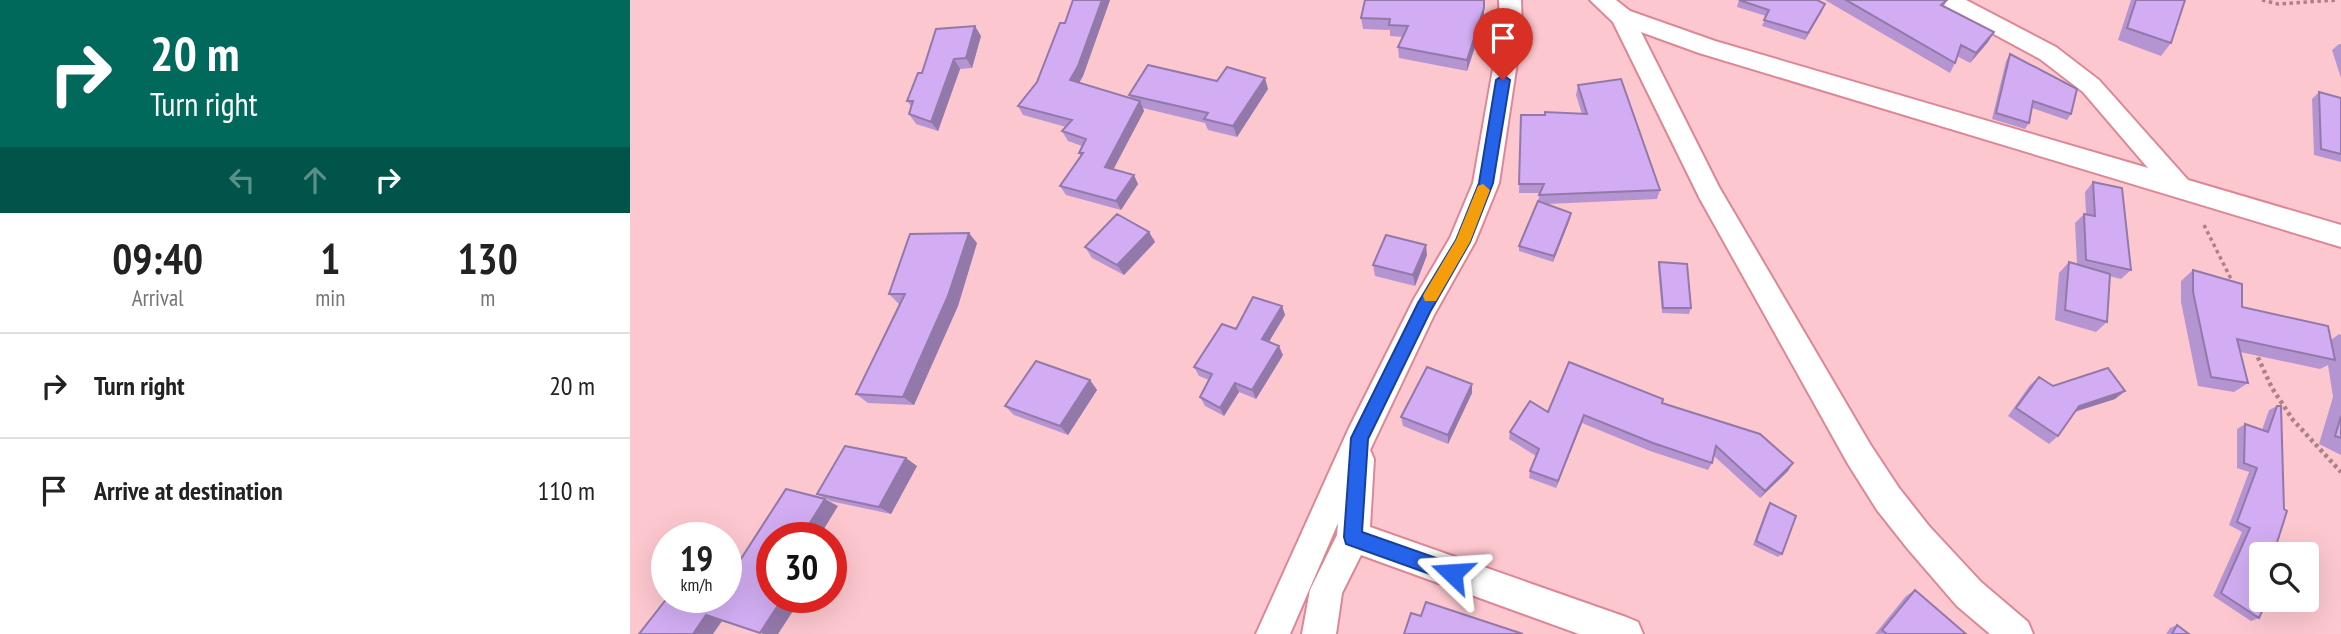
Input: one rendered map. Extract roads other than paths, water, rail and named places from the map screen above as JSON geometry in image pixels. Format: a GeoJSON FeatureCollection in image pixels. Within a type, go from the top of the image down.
{"type":"FeatureCollection","features":[{"type":"Feature","properties":{"kind":"street"},"geometry":{"type":"LineString","coordinates":[[1273,634],[1360,438],[1424,307],[1462,242],[1486,183],[1511,29],[1510,0]]}},
{"type":"Feature","properties":{"kind":"street"},"geometry":{"type":"LineString","coordinates":[[1948,0],[2049,53],[2091,86],[2179,187]]}},
{"type":"Feature","properties":{"kind":"street"},"geometry":{"type":"LineString","coordinates":[[1612,8],[1707,47],[2341,236]]}},
{"type":"Feature","properties":{"kind":"street"},"geometry":{"type":"LineString","coordinates":[[1612,8],[1709,192],[1888,499],[1969,594],[2016,634]]}},
{"type":"Feature","properties":{"kind":"street"},"geometry":{"type":"LineString","coordinates":[[1319,634],[1326,590],[1353,537],[1360,438]]}},
{"type":"Feature","properties":{"kind":"street"},"geometry":{"type":"LineString","coordinates":[[1353,537],[1626,634]]}}]}
